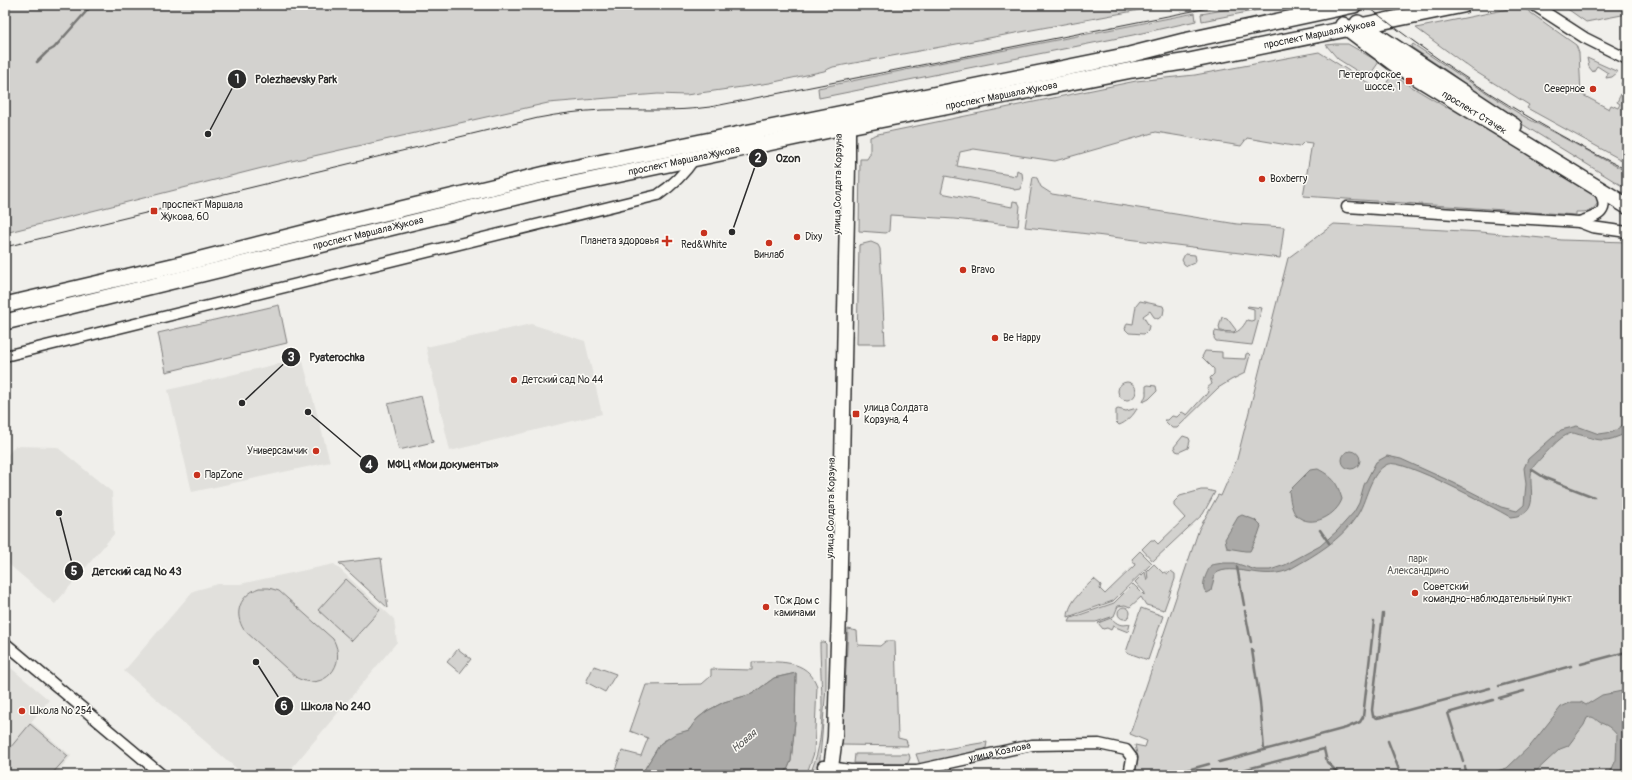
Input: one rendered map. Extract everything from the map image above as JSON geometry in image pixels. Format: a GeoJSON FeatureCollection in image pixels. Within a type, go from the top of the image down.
{"type":"FeatureCollection","features":[{"type":"Feature","properties":{"kind":"main road","name":"проспект Маршала Жукова"},"geometry":{"type":"LineString","coordinates":[[5,305],[181,264],[554,172],[1129,55],[1329,7],[1354,5]]}},
{"type":"Feature","properties":{"kind":"main road","name":"проспект Маршала Жукова"},"geometry":{"type":"LineString","coordinates":[[5,322],[538,192],[844,127],[1132,70],[1189,61],[1463,5]]}},
{"type":"Feature","properties":{"kind":"main road","name":"проспект Стачек"},"geometry":{"type":"LineString","coordinates":[[1329,7],[1363,26],[1453,84],[1502,118],[1627,196]]}},
{"type":"Feature","properties":{"kind":"main road","name":"проспект Стачек"},"geometry":{"type":"LineString","coordinates":[[1329,7],[1348,29],[1405,70],[1627,206]]}},
{"type":"Feature","properties":{"kind":"street"},"geometry":{"type":"LineString","coordinates":[[1534,5],[1585,38],[1627,60]]}},
{"type":"Feature","properties":{"kind":"street","name":"улица Солдата Корзуна"},"geometry":{"type":"LineString","coordinates":[[826,771],[844,112]]}},
{"type":"Feature","properties":{"kind":"street"},"geometry":{"type":"LineString","coordinates":[[5,356],[658,195],[683,174],[694,159]]}},
{"type":"Feature","properties":{"kind":"street"},"geometry":{"type":"LineString","coordinates":[[1579,222],[1597,216],[1604,207],[1603,198],[1597,189]]}},
{"type":"Feature","properties":{"kind":"street"},"geometry":{"type":"LineString","coordinates":[[1347,208],[1579,222],[1592,227],[1627,232]]}},
{"type":"Feature","properties":{"kind":"street"},"geometry":{"type":"LineString","coordinates":[[5,643],[162,775]]}},
{"type":"Feature","properties":{"kind":"street","name":"улица Козлова"},"geometry":{"type":"LineString","coordinates":[[826,771],[917,770],[1032,745],[1099,744],[1121,748],[1130,753],[1132,763],[1129,775]]}},
{"type":"Feature","properties":{"kind":"shaded area","name":"Детский сад № 44"},"geometry":{"type":"Polygon","coordinates":[[[531,324],[585,341],[602,414],[450,451],[426,347],[531,324]]]}},
{"type":"Feature","properties":{"kind":"shaded area"},"geometry":{"type":"Polygon","coordinates":[[[302,358],[330,462],[192,492],[168,390],[302,358]]]}},
{"type":"Feature","properties":{"kind":"shaded area"},"geometry":{"type":"Polygon","coordinates":[[[15,446],[57,447],[112,492],[114,534],[55,604],[5,561],[5,458],[15,446]]]}},
{"type":"Feature","properties":{"kind":"shaded area"},"geometry":{"type":"Polygon","coordinates":[[[334,564],[394,619],[397,642],[286,775],[244,775],[124,671],[193,591],[218,584],[240,584],[334,564]]]}},
{"type":"Feature","properties":{"kind":"shaded area","name":"Школа № 254"},"geometry":{"type":"Polygon","coordinates":[[[5,663],[49,700],[31,722],[71,756],[55,775],[5,775],[5,663]]]}},
{"type":"Feature","properties":{"kind":"green space"},"geometry":{"type":"Polygon","coordinates":[[[5,5],[1166,5],[833,67],[824,71],[770,83],[686,95],[658,94],[548,103],[274,165],[5,233],[5,5]]]}},
{"type":"Feature","properties":{"kind":"green space"},"geometry":{"type":"Polygon","coordinates":[[[1252,5],[1278,6],[1202,21],[1201,14],[1252,5]]]}},
{"type":"Feature","properties":{"kind":"green space"},"geometry":{"type":"Polygon","coordinates":[[[1562,5],[1604,5],[1605,8],[1616,5],[1627,5],[1627,14],[1586,22],[1562,5]]]}},
{"type":"Feature","properties":{"kind":"green space"},"geometry":{"type":"Polygon","coordinates":[[[1518,7],[1524,8],[1576,45],[1579,53],[1581,94],[1609,109],[1611,105],[1618,108],[1620,104],[1617,102],[1625,86],[1621,84],[1627,74],[1627,163],[1527,108],[1529,105],[1473,70],[1416,28],[1518,7]]]}},
{"type":"Feature","properties":{"kind":"green space"},"geometry":{"type":"Polygon","coordinates":[[[1195,13],[1196,21],[819,98],[818,88],[1195,13]]]}},
{"type":"Feature","properties":{"kind":"green space"},"geometry":{"type":"Polygon","coordinates":[[[1348,44],[1379,62],[1369,76],[1365,76],[1338,59],[1326,45],[1348,44]]]}},
{"type":"Feature","properties":{"kind":"green space"},"geometry":{"type":"Polygon","coordinates":[[[1413,44],[1523,116],[1627,172],[1627,189],[1504,113],[1450,73],[1411,47],[1413,44]]]}},
{"type":"Feature","properties":{"kind":"green space"},"geometry":{"type":"Polygon","coordinates":[[[1319,52],[1381,91],[1392,75],[1447,108],[1450,105],[1596,196],[1599,200],[1597,204],[1593,209],[1584,212],[1576,212],[1576,215],[1303,196],[1312,143],[1304,142],[1299,147],[1247,138],[1241,146],[1156,132],[1055,161],[974,149],[960,152],[957,166],[1016,176],[1017,170],[1022,173],[1023,181],[1020,189],[1014,190],[945,176],[941,193],[1012,207],[1013,201],[1018,202],[1020,206],[1018,226],[954,219],[890,215],[889,231],[886,233],[859,231],[860,159],[867,159],[870,154],[870,137],[878,134],[1136,81],[1195,75],[1319,52]]]}},
{"type":"Feature","properties":{"kind":"green space"},"geometry":{"type":"Polygon","coordinates":[[[1587,58],[1618,72],[1612,77],[1606,78],[1608,73],[1597,66],[1593,72],[1589,67],[1587,58]]]}},
{"type":"Feature","properties":{"kind":"green space"},"geometry":{"type":"Polygon","coordinates":[[[1033,177],[1037,178],[1041,187],[1052,194],[1237,224],[1284,227],[1280,258],[1025,227],[1033,177]]]}},
{"type":"Feature","properties":{"kind":"green space","name":"парк Александрино"},"geometry":{"type":"Polygon","coordinates":[[[1334,224],[1481,232],[1562,240],[1627,242],[1627,775],[1134,775],[1138,758],[1135,745],[1145,747],[1147,741],[1130,734],[1199,529],[1218,495],[1221,496],[1237,459],[1288,258],[1334,224]]]}},
{"type":"Feature","properties":{"kind":"green space"},"geometry":{"type":"Polygon","coordinates":[[[871,242],[878,245],[880,249],[885,344],[857,344],[859,245],[871,242]]]}},
{"type":"Feature","properties":{"kind":"green space"},"geometry":{"type":"Polygon","coordinates":[[[1185,254],[1195,255],[1196,260],[1194,263],[1187,266],[1184,264],[1182,260],[1185,254]]]}},
{"type":"Feature","properties":{"kind":"green space"},"geometry":{"type":"Polygon","coordinates":[[[1140,301],[1163,306],[1163,315],[1158,319],[1154,317],[1150,311],[1143,316],[1149,326],[1148,330],[1144,334],[1129,333],[1125,329],[1127,323],[1133,324],[1136,306],[1140,301]]]}},
{"type":"Feature","properties":{"kind":"green space"},"geometry":{"type":"Polygon","coordinates":[[[279,305],[287,343],[166,372],[158,333],[279,305]]]}},
{"type":"Feature","properties":{"kind":"green space"},"geometry":{"type":"Polygon","coordinates":[[[1247,307],[1262,308],[1252,345],[1216,341],[1214,338],[1215,331],[1234,333],[1241,329],[1247,320],[1254,320],[1254,309],[1247,307]]]}},
{"type":"Feature","properties":{"kind":"green space"},"geometry":{"type":"Polygon","coordinates":[[[1222,317],[1227,318],[1236,330],[1234,332],[1220,331],[1219,327],[1222,317]]]}},
{"type":"Feature","properties":{"kind":"green space"},"geometry":{"type":"Polygon","coordinates":[[[1205,351],[1222,352],[1222,358],[1245,359],[1246,354],[1248,353],[1250,355],[1245,373],[1218,388],[1177,428],[1172,428],[1164,420],[1168,420],[1172,416],[1177,417],[1182,412],[1187,415],[1209,392],[1207,388],[1212,384],[1210,378],[1214,374],[1214,369],[1202,357],[1205,351]]]}},
{"type":"Feature","properties":{"kind":"green space"},"geometry":{"type":"Polygon","coordinates":[[[1127,382],[1133,385],[1136,391],[1133,397],[1127,400],[1121,397],[1118,391],[1121,385],[1127,382]]]}},
{"type":"Feature","properties":{"kind":"green space"},"geometry":{"type":"Polygon","coordinates":[[[1146,386],[1156,386],[1157,391],[1149,399],[1143,402],[1146,395],[1146,386]]]}},
{"type":"Feature","properties":{"kind":"green space"},"geometry":{"type":"Polygon","coordinates":[[[421,396],[433,442],[399,450],[388,404],[421,396]]]}},
{"type":"Feature","properties":{"kind":"green space"},"geometry":{"type":"Polygon","coordinates":[[[1137,408],[1124,422],[1119,425],[1116,422],[1116,410],[1126,411],[1137,408]]]}},
{"type":"Feature","properties":{"kind":"green space"},"geometry":{"type":"Polygon","coordinates":[[[1183,436],[1189,438],[1190,441],[1188,448],[1179,452],[1176,451],[1174,447],[1183,436]]]}},
{"type":"Feature","properties":{"kind":"green space"},"geometry":{"type":"Polygon","coordinates":[[[1201,490],[1215,492],[1203,514],[1153,561],[1142,549],[1151,540],[1154,540],[1158,544],[1185,518],[1174,506],[1174,502],[1180,496],[1201,490]]]}},
{"type":"Feature","properties":{"kind":"green space"},"geometry":{"type":"Polygon","coordinates":[[[1140,551],[1152,563],[1113,601],[1068,617],[1074,601],[1081,591],[1094,579],[1101,585],[1100,589],[1105,594],[1135,565],[1132,559],[1140,551]]]}},
{"type":"Feature","properties":{"kind":"green space"},"geometry":{"type":"Polygon","coordinates":[[[381,558],[388,608],[339,563],[381,558]]]}},
{"type":"Feature","properties":{"kind":"green space"},"geometry":{"type":"Polygon","coordinates":[[[1154,564],[1163,573],[1165,572],[1168,574],[1171,571],[1175,574],[1175,579],[1164,610],[1146,605],[1141,597],[1130,607],[1125,605],[1118,606],[1114,616],[1096,622],[1069,622],[1071,618],[1114,603],[1133,584],[1144,595],[1145,593],[1135,582],[1145,572],[1147,581],[1147,571],[1154,564]]]}},
{"type":"Feature","properties":{"kind":"green space"},"geometry":{"type":"Polygon","coordinates":[[[346,579],[380,610],[352,641],[318,610],[346,579]]]}},
{"type":"Feature","properties":{"kind":"green space"},"geometry":{"type":"Polygon","coordinates":[[[259,588],[269,588],[279,591],[333,639],[337,649],[338,658],[331,674],[324,679],[316,681],[307,681],[297,678],[244,630],[239,617],[240,605],[247,595],[259,588]]]}},
{"type":"Feature","properties":{"kind":"green space"},"geometry":{"type":"Polygon","coordinates":[[[1126,607],[1129,608],[1129,618],[1122,619],[1119,618],[1118,611],[1119,608],[1126,607]]]}},
{"type":"Feature","properties":{"kind":"green space"},"geometry":{"type":"Polygon","coordinates":[[[1141,608],[1163,616],[1148,660],[1126,652],[1141,608]]]}},
{"type":"Feature","properties":{"kind":"green space"},"geometry":{"type":"Polygon","coordinates":[[[1111,618],[1120,624],[1130,624],[1128,632],[1113,626],[1111,630],[1107,628],[1103,629],[1098,623],[1111,618]]]}},
{"type":"Feature","properties":{"kind":"green space"},"geometry":{"type":"Polygon","coordinates":[[[848,629],[857,631],[858,645],[880,646],[886,641],[895,641],[898,738],[906,740],[908,746],[842,745],[848,629]]]}},
{"type":"Feature","properties":{"kind":"green space"},"geometry":{"type":"Polygon","coordinates":[[[820,642],[824,642],[826,644],[826,687],[819,770],[812,769],[817,754],[822,723],[820,642]]]}},
{"type":"Feature","properties":{"kind":"green space"},"geometry":{"type":"Polygon","coordinates":[[[458,649],[471,659],[460,673],[447,662],[458,649]]]}},
{"type":"Feature","properties":{"kind":"green space"},"geometry":{"type":"Polygon","coordinates":[[[752,662],[781,662],[799,666],[806,670],[817,686],[814,753],[807,773],[804,775],[783,775],[791,761],[795,722],[796,673],[774,678],[752,694],[724,702],[707,711],[697,719],[689,730],[665,740],[660,744],[641,775],[613,775],[622,751],[641,756],[648,738],[630,731],[646,685],[702,684],[711,676],[711,669],[752,670],[752,662]]]}},
{"type":"Feature","properties":{"kind":"green space"},"geometry":{"type":"Polygon","coordinates":[[[594,666],[616,674],[605,692],[586,682],[594,666]]]}},
{"type":"Feature","properties":{"kind":"green space"},"geometry":{"type":"Polygon","coordinates":[[[30,724],[68,756],[51,775],[5,775],[5,754],[30,724]]]}},
{"type":"Feature","properties":{"kind":"green space"},"geometry":{"type":"Polygon","coordinates":[[[987,742],[986,748],[983,751],[920,765],[916,754],[987,742]]]}},
{"type":"Feature","properties":{"kind":"green space"},"geometry":{"type":"Polygon","coordinates":[[[855,754],[909,754],[910,758],[908,763],[905,764],[854,763],[855,754]]]}},
{"type":"Feature","properties":{"kind":"water"},"geometry":{"type":"Polygon","coordinates":[[[1627,422],[1624,434],[1612,439],[1599,440],[1572,433],[1560,439],[1544,454],[1532,469],[1532,499],[1527,511],[1520,515],[1510,517],[1468,494],[1428,475],[1397,464],[1388,464],[1382,468],[1372,480],[1360,511],[1350,525],[1335,540],[1318,552],[1292,568],[1282,572],[1261,573],[1240,570],[1222,571],[1215,574],[1211,591],[1207,593],[1205,590],[1204,579],[1211,565],[1235,563],[1256,570],[1270,570],[1285,565],[1320,546],[1337,531],[1354,512],[1359,503],[1364,485],[1376,462],[1387,456],[1401,459],[1454,483],[1501,507],[1517,511],[1524,505],[1526,484],[1524,468],[1528,459],[1561,430],[1577,426],[1599,434],[1613,432],[1627,422]]]}},
{"type":"Feature","properties":{"kind":"water"},"geometry":{"type":"Polygon","coordinates":[[[1351,451],[1357,454],[1360,460],[1357,466],[1351,469],[1345,466],[1342,460],[1345,454],[1351,451]]]}},
{"type":"Feature","properties":{"kind":"water"},"geometry":{"type":"Polygon","coordinates":[[[1318,469],[1334,481],[1342,499],[1335,510],[1323,519],[1309,521],[1302,519],[1294,513],[1289,491],[1310,470],[1318,469]]]}},
{"type":"Feature","properties":{"kind":"water"},"geometry":{"type":"Polygon","coordinates":[[[1242,515],[1255,520],[1261,526],[1250,551],[1227,548],[1225,539],[1238,517],[1242,515]]]}},
{"type":"Feature","properties":{"kind":"water","name":"Новая"},"geometry":{"type":"Polygon","coordinates":[[[796,673],[795,722],[791,761],[783,775],[641,775],[660,744],[675,734],[689,730],[697,719],[707,711],[724,702],[752,694],[774,678],[796,673]]]}},
{"type":"Feature","properties":{"kind":"water"},"geometry":{"type":"Polygon","coordinates":[[[1627,690],[1627,775],[1609,775],[1616,760],[1617,735],[1612,729],[1591,717],[1587,718],[1584,725],[1568,746],[1560,749],[1532,775],[1468,775],[1487,774],[1507,768],[1531,745],[1561,707],[1572,702],[1581,702],[1586,705],[1602,695],[1627,690]]]}},
{"type":"Feature","properties":{"kind":"waterway"},"geometry":{"type":"LineString","coordinates":[[37,62],[47,52],[54,48],[92,5]]}},
{"type":"Feature","properties":{"kind":"waterway"},"geometry":{"type":"LineString","coordinates":[[1531,469],[1545,478],[1594,497]]}},
{"type":"Feature","properties":{"kind":"waterway"},"geometry":{"type":"LineString","coordinates":[[1320,530],[1329,543]]}},
{"type":"Feature","properties":{"kind":"waterway"},"geometry":{"type":"LineString","coordinates":[[1237,567],[1244,605]]}},
{"type":"Feature","properties":{"kind":"waterway"},"geometry":{"type":"LineString","coordinates":[[1245,611],[1251,642]]}},
{"type":"Feature","properties":{"kind":"waterway"},"geometry":{"type":"LineString","coordinates":[[1383,614],[1372,710],[1373,716],[1377,718],[1382,717],[1490,688]]}},
{"type":"Feature","properties":{"kind":"waterway"},"geometry":{"type":"LineString","coordinates":[[1219,762],[1346,728],[1360,722],[1363,717],[1374,621]]}},
{"type":"Feature","properties":{"kind":"waterway"},"geometry":{"type":"LineString","coordinates":[[1252,650],[1260,702],[1264,750]]}},
{"type":"Feature","properties":{"kind":"waterway"},"geometry":{"type":"LineString","coordinates":[[1581,664],[1626,652]]}},
{"type":"Feature","properties":{"kind":"waterway"},"geometry":{"type":"LineString","coordinates":[[1499,686],[1571,666]]}},
{"type":"Feature","properties":{"kind":"waterway"},"geometry":{"type":"LineString","coordinates":[[1499,698],[1524,691]]}},
{"type":"Feature","properties":{"kind":"waterway"},"geometry":{"type":"LineString","coordinates":[[1463,761],[1448,713],[1493,700]]}},
{"type":"Feature","properties":{"kind":"waterway"},"geometry":{"type":"LineString","coordinates":[[1388,741],[1401,775]]}},
{"type":"Feature","properties":{"kind":"waterway"},"geometry":{"type":"LineString","coordinates":[[1243,770],[1324,749],[1327,762],[1340,775]]}},
{"type":"Feature","properties":{"kind":"waterway"},"geometry":{"type":"LineString","coordinates":[[1187,770],[1209,764]]}},
{"type":"Feature","properties":{"kind":"waterway"},"geometry":{"type":"LineString","coordinates":[[1465,767],[1467,775]]}},
{"type":"Feature","properties":{"kind":"waterway"},"geometry":{"type":"LineString","coordinates":[[1224,775],[1238,772]]}},
{"type":"Feature","properties":{"kind":"tram line"},"geometry":{"type":"LineString","coordinates":[[5,247],[538,118],[594,110],[670,110],[710,107],[1223,5]]}},
{"type":"Feature","properties":{"kind":"tram line"},"geometry":{"type":"LineString","coordinates":[[1366,5],[1396,29],[1492,95],[1593,153],[1627,170]]}},
{"type":"Feature","properties":{"kind":"place","name":"Петергофское шоссе, 1"},"geometry":{"type":"Point","coordinates":[1409,81]}},
{"type":"Feature","properties":{"kind":"place","name":"Северное"},"geometry":{"type":"Point","coordinates":[1593,89]}},
{"type":"Feature","properties":{"kind":"place","name":"Polezhaevsky Park"},"geometry":{"type":"Point","coordinates":[208,134]}},
{"type":"Feature","properties":{"kind":"place","name":"Boxberry"},"geometry":{"type":"Point","coordinates":[1262,179]}},
{"type":"Feature","properties":{"kind":"place","name":"проспект Маршала Жукова, 60"},"geometry":{"type":"Point","coordinates":[154,211]}},
{"type":"Feature","properties":{"kind":"place","name":"Ozon"},"geometry":{"type":"Point","coordinates":[732,232]}},
{"type":"Feature","properties":{"kind":"place","name":"Red&White"},"geometry":{"type":"Point","coordinates":[704,233]}},
{"type":"Feature","properties":{"kind":"place","name":"Dixy"},"geometry":{"type":"Point","coordinates":[797,237]}},
{"type":"Feature","properties":{"kind":"place","name":"Планета здоровья"},"geometry":{"type":"Point","coordinates":[667,241]}},
{"type":"Feature","properties":{"kind":"place","name":"Винлаб"},"geometry":{"type":"Point","coordinates":[769,243]}},
{"type":"Feature","properties":{"kind":"place","name":"Bravo"},"geometry":{"type":"Point","coordinates":[963,270]}},
{"type":"Feature","properties":{"kind":"place","name":"Be Happy"},"geometry":{"type":"Point","coordinates":[995,338]}},
{"type":"Feature","properties":{"kind":"place","name":"Детский сад № 44"},"geometry":{"type":"Point","coordinates":[514,380]}},
{"type":"Feature","properties":{"kind":"place","name":"Pyaterochka"},"geometry":{"type":"Point","coordinates":[242,403]}},
{"type":"Feature","properties":{"kind":"place","name":"МФЦ «Мои документы»"},"geometry":{"type":"Point","coordinates":[308,412]}},
{"type":"Feature","properties":{"kind":"place","name":"улица Солдата Корзуна, 4"},"geometry":{"type":"Point","coordinates":[856,414]}},
{"type":"Feature","properties":{"kind":"place","name":"Универсамчик"},"geometry":{"type":"Point","coordinates":[316,451]}},
{"type":"Feature","properties":{"kind":"place","name":"ПарZone"},"geometry":{"type":"Point","coordinates":[197,475]}},
{"type":"Feature","properties":{"kind":"place","name":"Детский сад № 43"},"geometry":{"type":"Point","coordinates":[59,513]}},
{"type":"Feature","properties":{"kind":"place","name":"Советский командно-наблюдательный пункт"},"geometry":{"type":"Point","coordinates":[1415,593]}},
{"type":"Feature","properties":{"kind":"place","name":"ТСж Дом с каминами"},"geometry":{"type":"Point","coordinates":[766,607]}},
{"type":"Feature","properties":{"kind":"place","name":"Школа № 240"},"geometry":{"type":"Point","coordinates":[256,662]}},
{"type":"Feature","properties":{"kind":"place","name":"Школа № 254"},"geometry":{"type":"Point","coordinates":[22,711]}}]}
